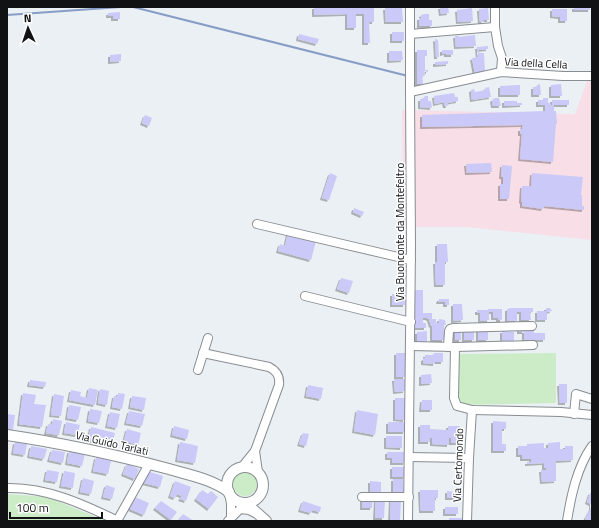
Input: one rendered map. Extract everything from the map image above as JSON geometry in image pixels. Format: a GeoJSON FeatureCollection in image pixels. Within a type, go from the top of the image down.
{"type":"FeatureCollection","features":[{"type":"Feature","properties":{"kind":"main road","name":"Via Guido Tarlati"},"geometry":{"type":"LineString","coordinates":[[7,435],[63,444],[149,464],[210,481],[229,492]]}},
{"type":"Feature","properties":{"kind":"main road"},"geometry":{"type":"LineString","coordinates":[[210,481],[230,475],[237,468],[242,467],[253,469],[258,472],[263,482],[261,493],[254,500],[243,506]]}},
{"type":"Feature","properties":{"kind":"main road"},"geometry":{"type":"LineString","coordinates":[[230,475],[227,486],[229,492],[243,506],[263,518]]}},
{"type":"Feature","properties":{"kind":"main road"},"geometry":{"type":"LineString","coordinates":[[258,497],[257,505],[263,518]]}},
{"type":"Feature","properties":{"kind":"street","name":"Via Buonconte da Montefeltro"},"geometry":{"type":"LineString","coordinates":[[408,521],[411,346],[410,7]]}},
{"type":"Feature","properties":{"kind":"street"},"geometry":{"type":"LineString","coordinates":[[495,7],[495,27],[498,46],[502,58],[501,72]]}},
{"type":"Feature","properties":{"kind":"street"},"geometry":{"type":"LineString","coordinates":[[410,34],[495,27]]}},
{"type":"Feature","properties":{"kind":"street","name":"Via della Cella"},"geometry":{"type":"LineString","coordinates":[[410,92],[501,72],[563,76],[592,76]]}},
{"type":"Feature","properties":{"kind":"street"},"geometry":{"type":"LineString","coordinates":[[257,224],[411,260]]}},
{"type":"Feature","properties":{"kind":"street"},"geometry":{"type":"LineString","coordinates":[[305,296],[411,322]]}},
{"type":"Feature","properties":{"kind":"street"},"geometry":{"type":"LineString","coordinates":[[532,326],[453,328],[448,331],[451,347],[454,398],[456,406],[472,410],[561,412],[592,415]]}},
{"type":"Feature","properties":{"kind":"street"},"geometry":{"type":"LineString","coordinates":[[198,370],[208,338]]}},
{"type":"Feature","properties":{"kind":"street"},"geometry":{"type":"LineString","coordinates":[[411,346],[451,347],[533,345]]}},
{"type":"Feature","properties":{"kind":"street"},"geometry":{"type":"LineString","coordinates":[[203,353],[269,367],[278,374],[280,380],[279,385],[255,451],[242,467]]}},
{"type":"Feature","properties":{"kind":"street"},"geometry":{"type":"LineString","coordinates":[[574,414],[576,394],[592,399]]}},
{"type":"Feature","properties":{"kind":"street","name":"Via Certomondo"},"geometry":{"type":"LineString","coordinates":[[467,519],[472,410]]}},
{"type":"Feature","properties":{"kind":"street"},"geometry":{"type":"LineString","coordinates":[[567,521],[574,486],[587,453],[592,446]]}},
{"type":"Feature","properties":{"kind":"street"},"geometry":{"type":"LineString","coordinates":[[255,451],[258,472]]}},
{"type":"Feature","properties":{"kind":"street"},"geometry":{"type":"LineString","coordinates":[[409,457],[469,458]]}},
{"type":"Feature","properties":{"kind":"street"},"geometry":{"type":"LineString","coordinates":[[7,488],[26,488],[44,491],[93,509],[118,521],[149,464]]}},
{"type":"Feature","properties":{"kind":"street"},"geometry":{"type":"LineString","coordinates":[[229,492],[231,506],[230,519]]}},
{"type":"Feature","properties":{"kind":"street"},"geometry":{"type":"LineString","coordinates":[[362,497],[408,497]]}},
{"type":"Feature","properties":{"kind":"street"},"geometry":{"type":"LineString","coordinates":[[230,519],[243,506]]}},
{"type":"Feature","properties":{"kind":"shaded area"},"geometry":{"type":"Polygon","coordinates":[[[592,80],[592,240],[466,227],[404,227],[402,110],[575,114],[587,81],[592,80]]]}},
{"type":"Feature","properties":{"kind":"green space"},"geometry":{"type":"Polygon","coordinates":[[[556,353],[556,403],[459,405],[458,354],[556,353]]]}},
{"type":"Feature","properties":{"kind":"green space"},"geometry":{"type":"Polygon","coordinates":[[[245,472],[253,476],[257,484],[253,492],[245,496],[237,492],[233,484],[237,476],[245,472]]]}},
{"type":"Feature","properties":{"kind":"green space"},"geometry":{"type":"Polygon","coordinates":[[[7,494],[47,497],[106,521],[7,521],[7,494]]]}},
{"type":"Feature","properties":{"kind":"building"},"geometry":{"type":"Polygon","coordinates":[[[314,7],[374,7],[374,22],[369,22],[370,43],[364,43],[364,14],[356,14],[356,28],[347,28],[347,14],[314,15],[314,7]]]}},
{"type":"Feature","properties":{"kind":"building"},"geometry":{"type":"Polygon","coordinates":[[[440,7],[448,7],[449,13],[441,14],[440,7]]]}},
{"type":"Feature","properties":{"kind":"building"},"geometry":{"type":"Polygon","coordinates":[[[574,7],[590,7],[590,10],[574,10],[574,7]]]}},
{"type":"Feature","properties":{"kind":"building"},"geometry":{"type":"Polygon","coordinates":[[[385,8],[402,8],[403,22],[386,22],[385,8]]]}},
{"type":"Feature","properties":{"kind":"building"},"geometry":{"type":"Polygon","coordinates":[[[472,8],[473,21],[458,22],[457,10],[472,8]]]}},
{"type":"Feature","properties":{"kind":"building"},"geometry":{"type":"Polygon","coordinates":[[[488,8],[489,20],[483,20],[484,22],[480,22],[479,9],[488,8]]]}},
{"type":"Feature","properties":{"kind":"building"},"geometry":{"type":"Polygon","coordinates":[[[552,9],[567,9],[567,21],[560,21],[560,17],[552,16],[552,9]]]}},
{"type":"Feature","properties":{"kind":"building"},"geometry":{"type":"Polygon","coordinates":[[[120,12],[120,19],[113,19],[113,16],[108,16],[108,13],[120,12]]]}},
{"type":"Feature","properties":{"kind":"building"},"geometry":{"type":"Polygon","coordinates":[[[429,14],[429,20],[432,20],[432,26],[419,26],[419,18],[421,18],[421,15],[429,14]]]}},
{"type":"Feature","properties":{"kind":"building"},"geometry":{"type":"Polygon","coordinates":[[[392,32],[404,32],[404,41],[392,41],[392,32]]]}},
{"type":"Feature","properties":{"kind":"building"},"geometry":{"type":"Polygon","coordinates":[[[299,34],[319,39],[317,44],[298,39],[299,34]]]}},
{"type":"Feature","properties":{"kind":"building"},"geometry":{"type":"Polygon","coordinates":[[[475,35],[476,46],[456,47],[455,36],[475,35]]]}},
{"type":"Feature","properties":{"kind":"building"},"geometry":{"type":"Polygon","coordinates":[[[435,39],[438,40],[439,57],[436,57],[435,39]]]}},
{"type":"Feature","properties":{"kind":"building"},"geometry":{"type":"Polygon","coordinates":[[[488,46],[488,49],[479,50],[479,53],[484,53],[485,72],[475,74],[472,58],[478,57],[477,47],[488,46]]]}},
{"type":"Feature","properties":{"kind":"building"},"geometry":{"type":"Polygon","coordinates":[[[417,50],[427,50],[427,56],[425,56],[425,70],[428,70],[428,72],[424,71],[425,76],[422,76],[423,84],[417,84],[417,50]]]}},
{"type":"Feature","properties":{"kind":"building"},"geometry":{"type":"Polygon","coordinates":[[[442,50],[453,50],[453,55],[446,55],[446,53],[442,54],[442,50]]]}},
{"type":"Feature","properties":{"kind":"building"},"geometry":{"type":"Polygon","coordinates":[[[389,51],[402,51],[403,60],[389,61],[389,51]]]}},
{"type":"Feature","properties":{"kind":"building"},"geometry":{"type":"Polygon","coordinates":[[[121,54],[121,61],[110,62],[110,55],[121,54]]]}},
{"type":"Feature","properties":{"kind":"building"},"geometry":{"type":"Polygon","coordinates":[[[448,61],[448,64],[435,65],[435,62],[448,61]]]}},
{"type":"Feature","properties":{"kind":"building"},"geometry":{"type":"Polygon","coordinates":[[[540,84],[541,95],[533,95],[533,87],[537,87],[537,85],[540,84]]]}},
{"type":"Feature","properties":{"kind":"building"},"geometry":{"type":"Polygon","coordinates":[[[561,84],[562,96],[551,96],[551,85],[561,84]]]}},
{"type":"Feature","properties":{"kind":"building"},"geometry":{"type":"Polygon","coordinates":[[[520,85],[520,95],[500,95],[500,86],[520,85]]]}},
{"type":"Feature","properties":{"kind":"building"},"geometry":{"type":"Polygon","coordinates":[[[489,87],[491,97],[472,100],[471,90],[474,89],[475,92],[486,90],[485,88],[489,87]]]}},
{"type":"Feature","properties":{"kind":"building"},"geometry":{"type":"Polygon","coordinates":[[[454,93],[455,97],[458,97],[458,101],[447,103],[448,106],[445,106],[444,102],[435,104],[434,96],[454,93]]]}},
{"type":"Feature","properties":{"kind":"building"},"geometry":{"type":"Polygon","coordinates":[[[425,96],[428,96],[428,101],[431,101],[432,108],[420,107],[420,99],[423,99],[425,96]]]}},
{"type":"Feature","properties":{"kind":"building"},"geometry":{"type":"Polygon","coordinates":[[[499,98],[501,106],[493,106],[492,100],[499,98]]]}},
{"type":"Feature","properties":{"kind":"building"},"geometry":{"type":"Polygon","coordinates":[[[543,98],[548,98],[548,103],[551,105],[552,100],[569,100],[569,105],[554,105],[557,124],[553,162],[520,159],[522,134],[520,134],[520,129],[522,129],[523,125],[422,127],[422,115],[545,111],[545,105],[538,105],[538,100],[543,100],[543,98]]]}},
{"type":"Feature","properties":{"kind":"building"},"geometry":{"type":"Polygon","coordinates":[[[504,101],[517,101],[517,103],[522,103],[522,105],[504,106],[504,101]]]}},
{"type":"Feature","properties":{"kind":"building"},"geometry":{"type":"Polygon","coordinates":[[[145,115],[152,118],[149,126],[142,123],[145,115]]]}},
{"type":"Feature","properties":{"kind":"building"},"geometry":{"type":"Polygon","coordinates":[[[491,163],[492,172],[467,173],[466,164],[491,163]]]}},
{"type":"Feature","properties":{"kind":"building"},"geometry":{"type":"Polygon","coordinates":[[[502,165],[512,166],[509,199],[500,199],[500,184],[503,184],[503,177],[501,177],[502,165]]]}},
{"type":"Feature","properties":{"kind":"building"},"geometry":{"type":"Polygon","coordinates":[[[330,173],[337,176],[329,200],[322,198],[330,173]]]}},
{"type":"Feature","properties":{"kind":"building"},"geometry":{"type":"Polygon","coordinates":[[[532,173],[583,177],[581,195],[584,210],[544,206],[543,209],[522,206],[522,186],[531,186],[532,173]]]}},
{"type":"Feature","properties":{"kind":"building"},"geometry":{"type":"Polygon","coordinates":[[[354,208],[364,212],[362,216],[353,212],[354,208]]]}},
{"type":"Feature","properties":{"kind":"building"},"geometry":{"type":"Polygon","coordinates":[[[288,233],[316,241],[311,260],[278,251],[280,244],[285,246],[288,233]]]}},
{"type":"Feature","properties":{"kind":"building"},"geometry":{"type":"Polygon","coordinates":[[[437,244],[447,244],[448,262],[445,262],[445,285],[436,285],[435,262],[437,262],[437,244]]]}},
{"type":"Feature","properties":{"kind":"building"},"geometry":{"type":"Polygon","coordinates":[[[341,278],[353,281],[349,293],[337,289],[341,278]]]}},
{"type":"Feature","properties":{"kind":"building"},"geometry":{"type":"Polygon","coordinates":[[[415,290],[423,290],[423,313],[432,313],[432,319],[436,319],[436,323],[439,323],[439,319],[445,320],[446,325],[444,325],[444,340],[432,340],[432,325],[431,326],[429,319],[427,318],[423,318],[423,323],[426,323],[426,328],[415,328],[415,290]]]}},
{"type":"Feature","properties":{"kind":"building"},"geometry":{"type":"Polygon","coordinates":[[[392,294],[405,294],[405,305],[392,305],[392,294]]]}},
{"type":"Feature","properties":{"kind":"building"},"geometry":{"type":"Polygon","coordinates":[[[439,299],[449,299],[449,305],[445,305],[445,302],[438,302],[439,299]]]}},
{"type":"Feature","properties":{"kind":"building"},"geometry":{"type":"Polygon","coordinates":[[[453,304],[462,304],[463,320],[453,321],[453,304]]]}},
{"type":"Feature","properties":{"kind":"building"},"geometry":{"type":"Polygon","coordinates":[[[533,308],[533,312],[530,312],[531,320],[521,320],[521,312],[517,312],[517,321],[507,321],[507,309],[533,308]]]}},
{"type":"Feature","properties":{"kind":"building"},"geometry":{"type":"Polygon","coordinates":[[[546,308],[550,308],[552,311],[547,312],[547,320],[537,320],[537,311],[546,311],[546,308]]]}},
{"type":"Feature","properties":{"kind":"building"},"geometry":{"type":"Polygon","coordinates":[[[502,309],[502,320],[493,318],[493,312],[489,312],[489,320],[480,321],[480,313],[477,313],[477,310],[502,309]]]}},
{"type":"Feature","properties":{"kind":"building"},"geometry":{"type":"Polygon","coordinates":[[[464,329],[474,329],[474,340],[464,340],[464,329]]]}},
{"type":"Feature","properties":{"kind":"building"},"geometry":{"type":"Polygon","coordinates":[[[519,329],[524,329],[524,331],[534,331],[534,333],[545,333],[545,340],[524,340],[524,332],[519,332],[519,329]]]}},
{"type":"Feature","properties":{"kind":"building"},"geometry":{"type":"Polygon","coordinates":[[[455,330],[461,330],[461,340],[455,340],[455,330]]]}},
{"type":"Feature","properties":{"kind":"building"},"geometry":{"type":"Polygon","coordinates":[[[478,330],[488,330],[488,340],[478,340],[478,330]]]}},
{"type":"Feature","properties":{"kind":"building"},"geometry":{"type":"Polygon","coordinates":[[[427,331],[427,342],[417,342],[417,332],[427,331]]]}},
{"type":"Feature","properties":{"kind":"building"},"geometry":{"type":"Polygon","coordinates":[[[502,331],[514,332],[514,341],[502,341],[502,331]]]}},
{"type":"Feature","properties":{"kind":"building"},"geometry":{"type":"Polygon","coordinates":[[[396,353],[406,353],[405,377],[396,377],[396,353]]]}},
{"type":"Feature","properties":{"kind":"building"},"geometry":{"type":"Polygon","coordinates":[[[435,353],[443,353],[443,362],[435,362],[435,364],[423,363],[425,355],[432,355],[435,353]]]}},
{"type":"Feature","properties":{"kind":"building"},"geometry":{"type":"Polygon","coordinates":[[[431,374],[432,383],[421,384],[421,375],[431,374]]]}},
{"type":"Feature","properties":{"kind":"building"},"geometry":{"type":"Polygon","coordinates":[[[394,379],[405,379],[405,391],[395,392],[394,379]]]}},
{"type":"Feature","properties":{"kind":"building"},"geometry":{"type":"Polygon","coordinates":[[[30,380],[46,382],[45,387],[29,385],[30,380]]]}},
{"type":"Feature","properties":{"kind":"building"},"geometry":{"type":"Polygon","coordinates":[[[559,384],[567,384],[567,403],[560,403],[559,384]]]}},
{"type":"Feature","properties":{"kind":"building"},"geometry":{"type":"Polygon","coordinates":[[[308,385],[323,388],[321,399],[306,396],[308,385]]]}},
{"type":"Feature","properties":{"kind":"building"},"geometry":{"type":"Polygon","coordinates":[[[89,388],[98,390],[95,405],[69,400],[71,390],[81,392],[80,396],[87,398],[89,388]]]}},
{"type":"Feature","properties":{"kind":"building"},"geometry":{"type":"Polygon","coordinates":[[[100,389],[109,391],[107,405],[98,403],[100,389]]]}},
{"type":"Feature","properties":{"kind":"building"},"geometry":{"type":"Polygon","coordinates":[[[23,393],[36,395],[34,404],[46,405],[42,427],[19,424],[23,393]]]}},
{"type":"Feature","properties":{"kind":"building"},"geometry":{"type":"Polygon","coordinates":[[[118,393],[125,394],[122,409],[112,407],[114,396],[118,396],[118,393]]]}},
{"type":"Feature","properties":{"kind":"building"},"geometry":{"type":"Polygon","coordinates":[[[54,394],[64,396],[61,416],[51,415],[54,394]]]}},
{"type":"Feature","properties":{"kind":"building"},"geometry":{"type":"Polygon","coordinates":[[[132,396],[146,398],[144,410],[130,407],[132,396]]]}},
{"type":"Feature","properties":{"kind":"building"},"geometry":{"type":"Polygon","coordinates":[[[395,398],[406,398],[405,420],[395,419],[395,398]]]}},
{"type":"Feature","properties":{"kind":"building"},"geometry":{"type":"Polygon","coordinates":[[[422,400],[432,400],[432,410],[421,410],[422,400]]]}},
{"type":"Feature","properties":{"kind":"building"},"geometry":{"type":"Polygon","coordinates":[[[69,405],[81,407],[78,420],[67,418],[69,405]]]}},
{"type":"Feature","properties":{"kind":"building"},"geometry":{"type":"Polygon","coordinates":[[[90,409],[102,411],[99,423],[88,421],[90,409]]]}},
{"type":"Feature","properties":{"kind":"building"},"geometry":{"type":"Polygon","coordinates":[[[357,410],[378,414],[375,435],[354,431],[357,410]]]}},
{"type":"Feature","properties":{"kind":"building"},"geometry":{"type":"Polygon","coordinates":[[[129,411],[145,414],[142,426],[126,423],[129,411]]]}},
{"type":"Feature","properties":{"kind":"building"},"geometry":{"type":"Polygon","coordinates":[[[110,412],[120,414],[117,428],[107,426],[110,412]]]}},
{"type":"Feature","properties":{"kind":"building"},"geometry":{"type":"Polygon","coordinates":[[[7,414],[15,415],[13,430],[7,429],[7,414]]]}},
{"type":"Feature","properties":{"kind":"building"},"geometry":{"type":"Polygon","coordinates":[[[53,419],[62,421],[59,435],[46,433],[48,424],[52,425],[53,419]]]}},
{"type":"Feature","properties":{"kind":"building"},"geometry":{"type":"Polygon","coordinates":[[[493,421],[506,422],[506,429],[502,429],[502,444],[506,444],[506,451],[493,451],[493,421]]]}},
{"type":"Feature","properties":{"kind":"building"},"geometry":{"type":"Polygon","coordinates":[[[66,422],[80,425],[77,435],[64,433],[66,422]]]}},
{"type":"Feature","properties":{"kind":"building"},"geometry":{"type":"Polygon","coordinates":[[[388,422],[405,422],[405,432],[388,432],[388,422]]]}},
{"type":"Feature","properties":{"kind":"building"},"geometry":{"type":"Polygon","coordinates":[[[420,425],[430,425],[430,429],[448,430],[448,426],[460,426],[460,443],[451,443],[451,438],[449,438],[449,445],[432,444],[432,438],[430,438],[430,442],[420,442],[420,425]]]}},
{"type":"Feature","properties":{"kind":"building"},"geometry":{"type":"Polygon","coordinates":[[[174,426],[189,430],[187,439],[172,435],[174,426]]]}},
{"type":"Feature","properties":{"kind":"building"},"geometry":{"type":"Polygon","coordinates":[[[91,427],[115,433],[112,445],[88,440],[91,427]]]}},
{"type":"Feature","properties":{"kind":"building"},"geometry":{"type":"Polygon","coordinates":[[[127,429],[141,433],[138,445],[124,441],[127,429]]]}},
{"type":"Feature","properties":{"kind":"building"},"geometry":{"type":"Polygon","coordinates":[[[303,433],[309,434],[306,446],[299,444],[303,433]]]}},
{"type":"Feature","properties":{"kind":"building"},"geometry":{"type":"Polygon","coordinates":[[[386,436],[402,436],[402,448],[386,447],[386,436]]]}},
{"type":"Feature","properties":{"kind":"building"},"geometry":{"type":"Polygon","coordinates":[[[15,442],[27,444],[25,455],[13,453],[15,442]]]}},
{"type":"Feature","properties":{"kind":"building"},"geometry":{"type":"Polygon","coordinates":[[[180,442],[198,446],[195,463],[177,460],[180,442]]]}},
{"type":"Feature","properties":{"kind":"building"},"geometry":{"type":"Polygon","coordinates":[[[560,442],[560,449],[565,449],[565,446],[573,446],[573,460],[556,461],[556,481],[542,482],[541,470],[546,470],[546,468],[544,468],[544,463],[527,464],[527,462],[531,462],[531,459],[522,459],[522,455],[518,455],[518,446],[544,443],[544,448],[548,448],[548,443],[560,442]]]}},
{"type":"Feature","properties":{"kind":"building"},"geometry":{"type":"Polygon","coordinates":[[[31,446],[47,449],[44,459],[29,456],[31,446]]]}},
{"type":"Feature","properties":{"kind":"building"},"geometry":{"type":"Polygon","coordinates":[[[52,450],[65,452],[63,463],[49,460],[52,450]]]}},
{"type":"Feature","properties":{"kind":"building"},"geometry":{"type":"Polygon","coordinates":[[[69,451],[85,454],[82,466],[67,463],[69,451]]]}},
{"type":"Feature","properties":{"kind":"building"},"geometry":{"type":"Polygon","coordinates":[[[387,452],[405,452],[405,463],[392,463],[392,458],[387,458],[387,452]]]}},
{"type":"Feature","properties":{"kind":"building"},"geometry":{"type":"Polygon","coordinates":[[[96,457],[111,461],[108,474],[93,471],[96,457]]]}},
{"type":"Feature","properties":{"kind":"building"},"geometry":{"type":"Polygon","coordinates":[[[127,464],[139,469],[135,479],[123,474],[127,464]]]}},
{"type":"Feature","properties":{"kind":"building"},"geometry":{"type":"Polygon","coordinates":[[[392,467],[406,467],[405,477],[392,477],[392,467]]]}},
{"type":"Feature","properties":{"kind":"building"},"geometry":{"type":"Polygon","coordinates":[[[47,470],[59,472],[57,482],[45,480],[47,470]]]}},
{"type":"Feature","properties":{"kind":"building"},"geometry":{"type":"Polygon","coordinates":[[[64,471],[75,473],[73,488],[61,486],[64,471]]]}},
{"type":"Feature","properties":{"kind":"building"},"geometry":{"type":"Polygon","coordinates":[[[147,471],[163,476],[160,487],[144,483],[147,471]]]}},
{"type":"Feature","properties":{"kind":"building"},"geometry":{"type":"Polygon","coordinates":[[[83,478],[94,481],[91,494],[80,492],[83,478]]]}},
{"type":"Feature","properties":{"kind":"building"},"geometry":{"type":"Polygon","coordinates":[[[393,479],[403,479],[404,494],[393,494],[393,479]]]}},
{"type":"Feature","properties":{"kind":"building"},"geometry":{"type":"Polygon","coordinates":[[[175,481],[191,487],[186,501],[180,499],[182,496],[177,494],[175,498],[170,496],[175,481]]]}},
{"type":"Feature","properties":{"kind":"building"},"geometry":{"type":"Polygon","coordinates":[[[370,481],[381,482],[381,492],[370,492],[370,481]]]}},
{"type":"Feature","properties":{"kind":"building"},"geometry":{"type":"Polygon","coordinates":[[[106,485],[115,488],[112,499],[103,497],[106,485]]]}},
{"type":"Feature","properties":{"kind":"building"},"geometry":{"type":"Polygon","coordinates":[[[456,487],[462,487],[462,498],[447,498],[447,491],[456,492],[456,487]]]}},
{"type":"Feature","properties":{"kind":"building"},"geometry":{"type":"Polygon","coordinates":[[[202,490],[208,494],[211,491],[218,497],[209,509],[196,499],[202,490]]]}},
{"type":"Feature","properties":{"kind":"building"},"geometry":{"type":"Polygon","coordinates":[[[420,490],[438,490],[438,498],[435,498],[435,511],[421,511],[420,490]]]}},
{"type":"Feature","properties":{"kind":"building"},"geometry":{"type":"Polygon","coordinates":[[[590,493],[592,493],[592,521],[585,519],[591,508],[591,504],[587,502],[590,493]]]}},
{"type":"Feature","properties":{"kind":"building"},"geometry":{"type":"Polygon","coordinates":[[[135,497],[149,503],[144,515],[130,509],[135,497]]]}},
{"type":"Feature","properties":{"kind":"building"},"geometry":{"type":"Polygon","coordinates":[[[362,498],[373,498],[372,508],[362,508],[362,498]]]}},
{"type":"Feature","properties":{"kind":"building"},"geometry":{"type":"Polygon","coordinates":[[[391,498],[401,499],[400,521],[390,521],[391,498]]]}},
{"type":"Feature","properties":{"kind":"building"},"geometry":{"type":"Polygon","coordinates":[[[376,499],[385,499],[384,518],[375,518],[376,499]]]}},
{"type":"Feature","properties":{"kind":"building"},"geometry":{"type":"Polygon","coordinates":[[[161,501],[177,512],[171,520],[155,508],[161,501]]]}},
{"type":"Feature","properties":{"kind":"building"},"geometry":{"type":"Polygon","coordinates":[[[303,501],[321,507],[320,512],[312,510],[311,513],[300,510],[303,501]]]}},
{"type":"Feature","properties":{"kind":"building"},"geometry":{"type":"Polygon","coordinates":[[[445,507],[458,507],[458,514],[445,514],[445,507]]]}},
{"type":"Feature","properties":{"kind":"building"},"geometry":{"type":"Polygon","coordinates":[[[183,514],[194,521],[178,521],[183,514]]]}},
{"type":"Feature","properties":{"kind":"building"},"geometry":{"type":"Polygon","coordinates":[[[449,518],[462,518],[462,521],[449,521],[449,518]]]}},
{"type":"Feature","properties":{"kind":"waterway"},"geometry":{"type":"LineString","coordinates":[[7,15],[121,7]]}},
{"type":"Feature","properties":{"kind":"waterway"},"geometry":{"type":"LineString","coordinates":[[133,7],[408,76]]}}]}
